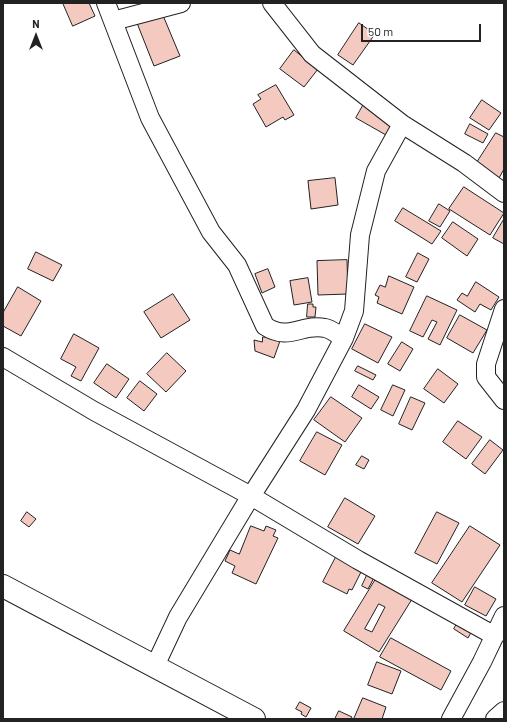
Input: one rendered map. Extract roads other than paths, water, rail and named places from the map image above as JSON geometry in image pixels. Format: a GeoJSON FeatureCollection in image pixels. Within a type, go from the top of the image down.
{"type":"FeatureCollection","features":[{"type":"Feature","properties":{"kind":"main road"},"geometry":{"type":"LineString","coordinates":[[3,586],[254,719]]}},
{"type":"Feature","properties":{"kind":"street"},"geometry":{"type":"LineString","coordinates":[[106,3],[150,118],[211,232],[237,265],[265,326],[274,332],[288,333],[313,328],[326,328],[344,338]]}},
{"type":"Feature","properties":{"kind":"street"},"geometry":{"type":"LineString","coordinates":[[113,21],[181,3]]}},
{"type":"Feature","properties":{"kind":"street"},"geometry":{"type":"LineString","coordinates":[[272,3],[312,54],[402,124],[464,163],[504,193]]}},
{"type":"Feature","properties":{"kind":"street"},"geometry":{"type":"LineString","coordinates":[[155,666],[178,616],[251,496],[306,410],[344,338],[354,311],[360,235],[376,170],[402,124]]}},
{"type":"Feature","properties":{"kind":"street"},"geometry":{"type":"LineString","coordinates":[[504,309],[486,364],[486,378],[504,400]]}},
{"type":"Feature","properties":{"kind":"street"},"geometry":{"type":"LineString","coordinates":[[3,357],[94,411],[251,496],[358,560],[495,636]]}},
{"type":"Feature","properties":{"kind":"street"},"geometry":{"type":"LineString","coordinates":[[451,719],[482,662],[504,616]]}},
{"type":"Feature","properties":{"kind":"street"},"geometry":{"type":"LineString","coordinates":[[495,719],[504,711]]}}]}
